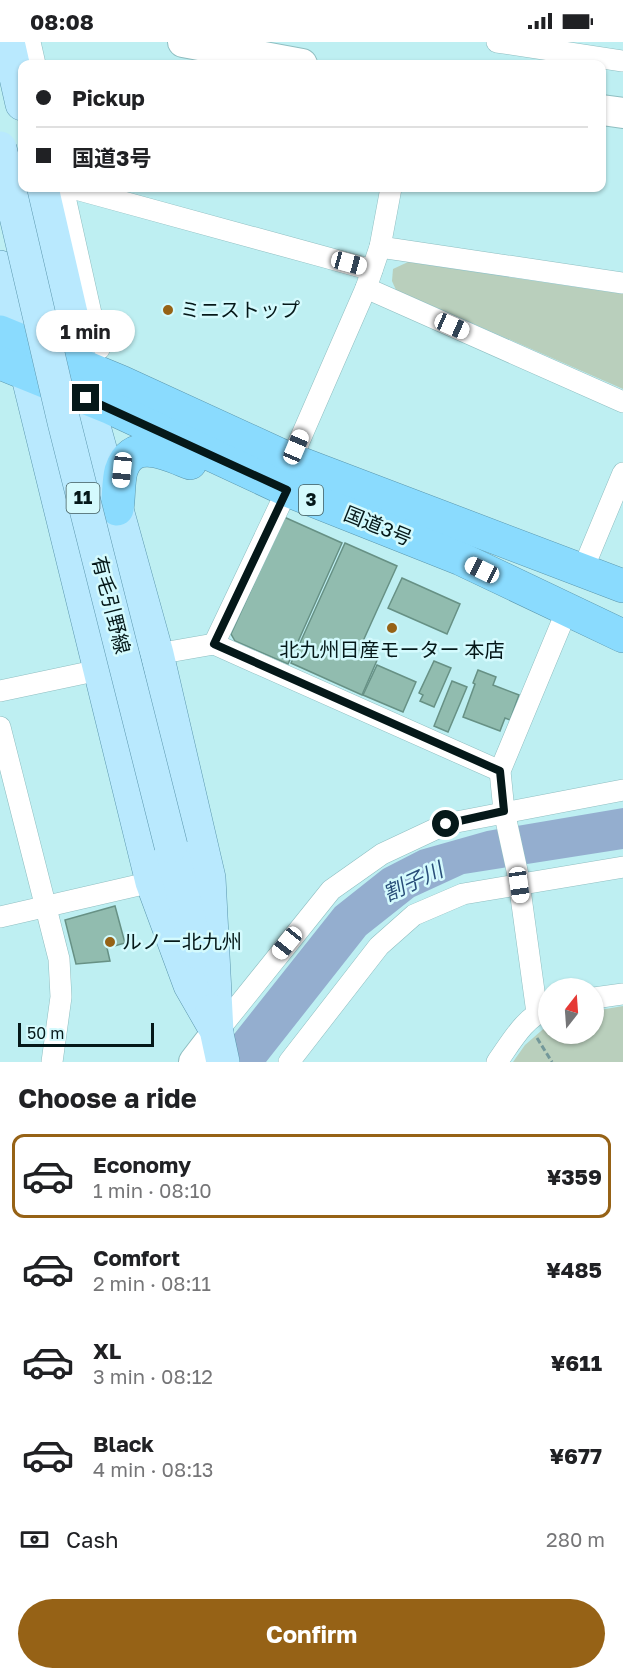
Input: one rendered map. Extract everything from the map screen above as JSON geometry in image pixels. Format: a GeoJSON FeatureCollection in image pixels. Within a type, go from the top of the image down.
{"type":"FeatureCollection","features":[{"type":"Feature","properties":{"kind":"highway","name":"国道3号"},"geometry":{"type":"LineString","coordinates":[[9,344],[80,364],[121,381],[289,475],[623,636]]}},
{"type":"Feature","properties":{"kind":"highway","name":"国道3号"},"geometry":{"type":"LineString","coordinates":[[9,344],[86,398],[289,475],[583,569],[623,586]]}},
{"type":"Feature","properties":{"kind":"highway"},"geometry":{"type":"LineString","coordinates":[[117,509],[122,470],[128,459],[141,450],[160,451],[219,474],[289,475]]}},
{"type":"Feature","properties":{"kind":"highway","name":"3"},"geometry":{"type":"LineString","coordinates":[[567,610],[623,623]]}},
{"type":"Feature","properties":{"kind":"main road"},"geometry":{"type":"LineString","coordinates":[[8,42],[18,86]]}},
{"type":"Feature","properties":{"kind":"main road","name":"有毛引野線"},"geometry":{"type":"LineString","coordinates":[[0,148],[64,422],[171,846],[214,1053]]}},
{"type":"Feature","properties":{"kind":"main road"},"geometry":{"type":"LineString","coordinates":[[43,192],[73,322],[86,398],[157,654],[209,878],[214,1053]]}},
{"type":"Feature","properties":{"kind":"main road"},"geometry":{"type":"LineString","coordinates":[[1,273],[9,344],[99,670],[152,882],[214,1053]]}},
{"type":"Feature","properties":{"kind":"street"},"geometry":{"type":"LineString","coordinates":[[30,42],[34,60]]}},
{"type":"Feature","properties":{"kind":"street"},"geometry":{"type":"LineString","coordinates":[[183,42],[280,60]]}},
{"type":"Feature","properties":{"kind":"street"},"geometry":{"type":"LineString","coordinates":[[497,42],[623,61]]}},
{"type":"Feature","properties":{"kind":"street"},"geometry":{"type":"LineString","coordinates":[[606,111],[623,113]]}},
{"type":"Feature","properties":{"kind":"street"},"geometry":{"type":"LineString","coordinates":[[0,173],[18,177]]}},
{"type":"Feature","properties":{"kind":"street"},"geometry":{"type":"LineString","coordinates":[[64,192],[99,349],[80,364]]}},
{"type":"Feature","properties":{"kind":"street"},"geometry":{"type":"LineString","coordinates":[[85,192],[369,279],[623,402]]}},
{"type":"Feature","properties":{"kind":"street"},"geometry":{"type":"LineString","coordinates":[[214,644],[289,475],[369,279],[380,247],[390,192]]}},
{"type":"Feature","properties":{"kind":"street"},"geometry":{"type":"LineString","coordinates":[[380,247],[623,283]]}},
{"type":"Feature","properties":{"kind":"street"},"geometry":{"type":"LineString","coordinates":[[583,569],[623,473]]}},
{"type":"Feature","properties":{"kind":"street"},"geometry":{"type":"LineString","coordinates":[[538,983],[506,818],[500,771],[567,610]]}},
{"type":"Feature","properties":{"kind":"street"},"geometry":{"type":"LineString","coordinates":[[157,654],[214,644],[500,771]]}},
{"type":"Feature","properties":{"kind":"street"},"geometry":{"type":"LineString","coordinates":[[0,691],[99,670]]}},
{"type":"Feature","properties":{"kind":"street"},"geometry":{"type":"LineString","coordinates":[[0,727],[59,959],[61,997],[52,1062]]}},
{"type":"Feature","properties":{"kind":"street"},"geometry":{"type":"LineString","coordinates":[[214,1053],[331,890],[382,854],[446,824],[506,818],[623,790]]}},
{"type":"Feature","properties":{"kind":"street"},"geometry":{"type":"LineString","coordinates":[[289,1062],[379,946],[414,915],[463,894],[519,880],[623,867]]}},
{"type":"Feature","properties":{"kind":"street"},"geometry":{"type":"LineString","coordinates":[[0,917],[152,882]]}},
{"type":"Feature","properties":{"kind":"street"},"geometry":{"type":"LineString","coordinates":[[604,997],[623,994]]}},
{"type":"Feature","properties":{"kind":"street"},"geometry":{"type":"LineString","coordinates":[[497,1062],[520,1028],[538,1014]]}},
{"type":"Feature","properties":{"kind":"path"},"geometry":{"type":"LineString","coordinates":[[520,1028],[536,1036],[552,1062]]}},
{"type":"Feature","properties":{"kind":"green space"},"geometry":{"type":"Polygon","coordinates":[[[408,262],[623,294],[623,389],[396,290],[392,281],[393,269],[408,262]]]}},
{"type":"Feature","properties":{"kind":"green space"},"geometry":{"type":"Polygon","coordinates":[[[623,1006],[623,1062],[513,1062],[525,1045],[538,1034],[538,1044],[604,1044],[604,1009],[623,1006]]]}},
{"type":"Feature","properties":{"kind":"water","name":"割子川"},"geometry":{"type":"Polygon","coordinates":[[[623,808],[623,849],[464,874],[414,897],[366,935],[266,1062],[212,1062],[335,907],[383,869],[420,850],[487,831],[623,808]]]}},
{"type":"Feature","properties":{"kind":"building"},"geometry":{"type":"Polygon","coordinates":[[[284,517],[342,543],[288,664],[235,641],[231,634],[284,517]]]}},
{"type":"Feature","properties":{"kind":"building"},"geometry":{"type":"Polygon","coordinates":[[[345,543],[397,566],[359,650],[378,658],[362,695],[291,663],[345,543]]]}},
{"type":"Feature","properties":{"kind":"building"},"geometry":{"type":"Polygon","coordinates":[[[402,578],[460,604],[447,634],[388,608],[402,578]]]}},
{"type":"Feature","properties":{"kind":"building"},"geometry":{"type":"Polygon","coordinates":[[[434,661],[451,668],[434,707],[420,701],[423,695],[419,693],[434,661]]]}},
{"type":"Feature","properties":{"kind":"building"},"geometry":{"type":"Polygon","coordinates":[[[377,665],[416,682],[403,712],[363,695],[377,665]]]}},
{"type":"Feature","properties":{"kind":"building"},"geometry":{"type":"Polygon","coordinates":[[[478,670],[496,677],[493,685],[519,695],[510,720],[505,718],[500,731],[463,717],[478,670]]]}},
{"type":"Feature","properties":{"kind":"building"},"geometry":{"type":"Polygon","coordinates":[[[452,681],[467,687],[448,732],[434,726],[452,681]]]}},
{"type":"Feature","properties":{"kind":"building"},"geometry":{"type":"Polygon","coordinates":[[[115,906],[125,943],[107,948],[110,961],[76,964],[65,920],[115,906]]]}},
{"type":"Feature","properties":{"kind":"place","name":"ミニストップ"},"geometry":{"type":"Point","coordinates":[168,310]}},
{"type":"Feature","properties":{"kind":"place","name":"北九州日産モーター 本店"},"geometry":{"type":"Point","coordinates":[392,628]}},
{"type":"Feature","properties":{"kind":"place","name":"ルノー北九州"},"geometry":{"type":"Point","coordinates":[110,942]}},
{"type":"Feature","properties":{"kind":"route"},"geometry":{"type":"LineString","coordinates":[[86,398],[287,490],[214,644],[500,771],[504,811],[446,824]]}}]}
